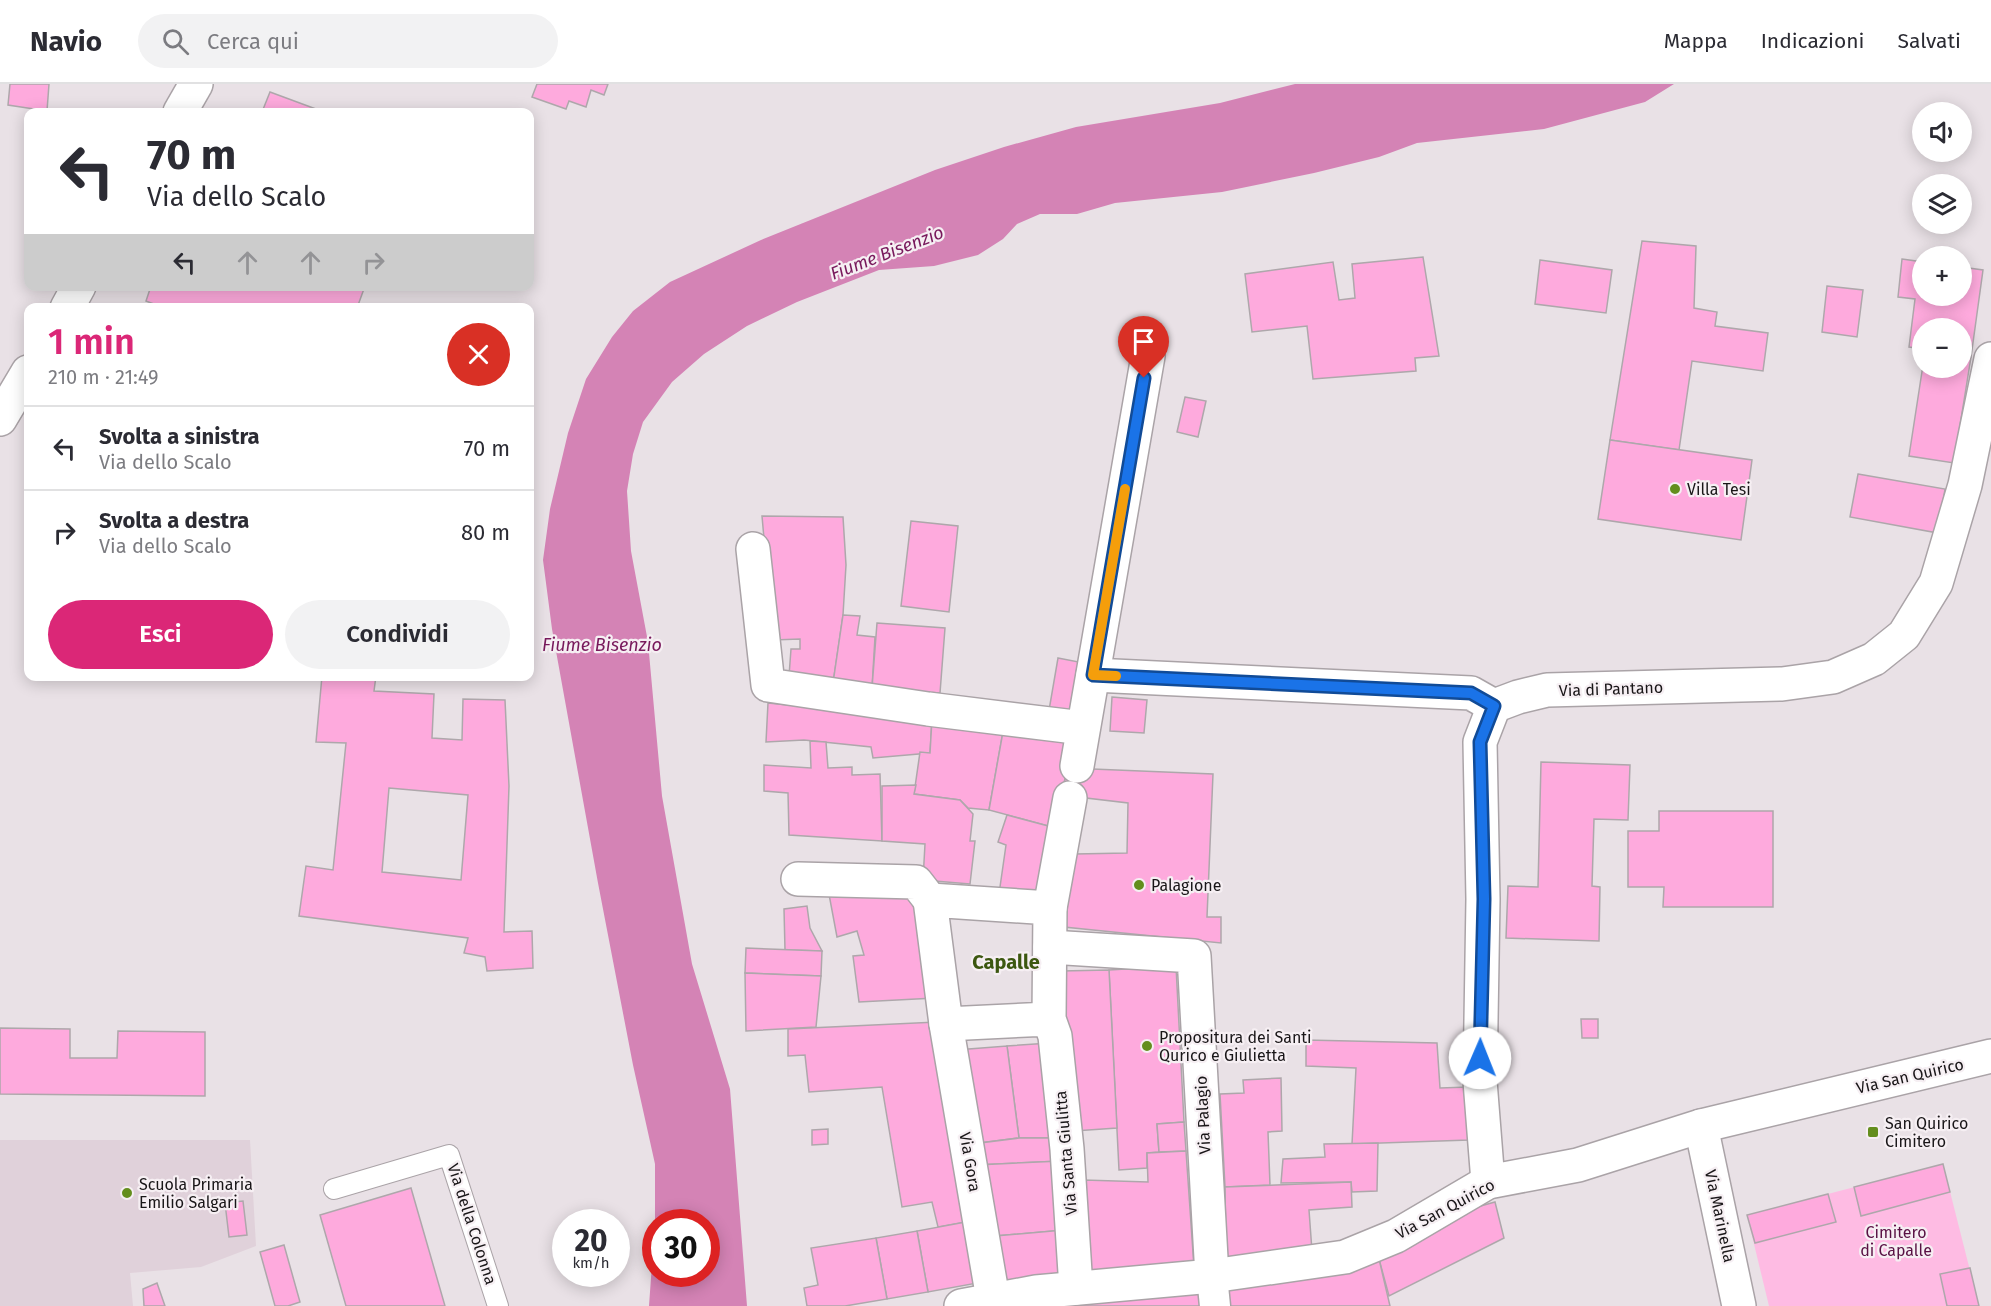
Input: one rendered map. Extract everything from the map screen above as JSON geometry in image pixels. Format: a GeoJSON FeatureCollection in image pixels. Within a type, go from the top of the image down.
{"type":"FeatureCollection","features":[{"type":"Feature","properties":{"kind":"street"},"geometry":{"type":"LineString","coordinates":[[182,108],[196,84]]}},
{"type":"Feature","properties":{"kind":"street"},"geometry":{"type":"LineString","coordinates":[[1077,766],[1148,356]]}},
{"type":"Feature","properties":{"kind":"street","name":"Via di Pantano"},"geometry":{"type":"LineString","coordinates":[[1494,706],[1547,690],[1782,684],[1833,677],[1874,659],[1904,635],[1936,583],[1965,485],[1991,359]]}},
{"type":"Feature","properties":{"kind":"street"},"geometry":{"type":"LineString","coordinates":[[0,419],[24,379]]}},
{"type":"Feature","properties":{"kind":"street"},"geometry":{"type":"LineString","coordinates":[[753,549],[768,685],[928,709],[1083,728]]}},
{"type":"Feature","properties":{"kind":"street"},"geometry":{"type":"LineString","coordinates":[[1093,675],[1471,693],[1494,706],[1480,742],[1484,899],[1480,1081],[1488,1182]]}},
{"type":"Feature","properties":{"kind":"street","name":"Via Santa Giulitta"},"geometry":{"type":"LineString","coordinates":[[1070,798],[1050,908],[1049,1019],[1055,1036],[1067,1149],[1076,1288]]}},
{"type":"Feature","properties":{"kind":"street"},"geometry":{"type":"LineString","coordinates":[[798,879],[916,882],[930,900],[1050,908]]}},
{"type":"Feature","properties":{"kind":"street","name":"Via Gora"},"geometry":{"type":"LineString","coordinates":[[930,900],[946,1024],[993,1299]]}},
{"type":"Feature","properties":{"kind":"street","name":"Via Palagio"},"geometry":{"type":"LineString","coordinates":[[1050,947],[1194,956],[1214,1291]]}},
{"type":"Feature","properties":{"kind":"street"},"geometry":{"type":"LineString","coordinates":[[946,1024],[1049,1019]]}},
{"type":"Feature","properties":{"kind":"street","name":"Via San Quirico"},"geometry":{"type":"LineString","coordinates":[[962,1306],[993,1299],[1037,1299],[1076,1288],[1214,1291],[1345,1257],[1396,1236],[1488,1182],[1578,1165],[1701,1126],[1991,1056]]}},
{"type":"Feature","properties":{"kind":"street","name":"Via Marinella"},"geometry":{"type":"LineString","coordinates":[[1701,1126],[1739,1306]]}},
{"type":"Feature","properties":{"kind":"lane","name":"Via della Colonna"},"geometry":{"type":"LineString","coordinates":[[334,1189],[449,1155],[498,1306]]}},
{"type":"Feature","properties":{"kind":"shaded area","name":"Scuola Primaria Emilio Salgari"},"geometry":{"type":"Polygon","coordinates":[[[0,1140],[250,1140],[256,1246],[201,1267],[130,1273],[133,1306],[0,1306],[0,1140]]]}},
{"type":"Feature","properties":{"kind":"green space","name":"Cimitero di Capalle"},"geometry":{"type":"Polygon","coordinates":[[[1943,1164],[1979,1306],[1769,1306],[1747,1215],[1943,1164]]]}},
{"type":"Feature","properties":{"kind":"water","name":"Fiume Bisenzio"},"geometry":{"type":"Polygon","coordinates":[[[1295,84],[1674,84],[1645,102],[1544,129],[1417,143],[1379,157],[1222,192],[1115,203],[1077,214],[1040,214],[1017,224],[1003,239],[978,255],[934,266],[879,270],[797,302],[747,326],[704,354],[672,382],[643,422],[633,454],[627,491],[631,551],[648,642],[662,796],[692,964],[730,1089],[747,1306],[649,1306],[650,1287],[720,1287],[720,1209],[655,1209],[655,1164],[633,1065],[552,629],[543,560],[550,509],[568,433],[586,379],[612,337],[633,311],[670,282],[761,240],[935,170],[1004,147],[1076,127],[1220,103],[1295,84]]]}},
{"type":"Feature","properties":{"kind":"building"},"geometry":{"type":"Polygon","coordinates":[[[10,84],[49,84],[47,108],[8,105],[10,84]]]}},
{"type":"Feature","properties":{"kind":"building"},"geometry":{"type":"Polygon","coordinates":[[[537,84],[608,84],[604,95],[591,90],[586,107],[569,101],[566,109],[532,97],[537,84]]]}},
{"type":"Feature","properties":{"kind":"building"},"geometry":{"type":"Polygon","coordinates":[[[270,92],[313,108],[264,108],[270,92]]]}},
{"type":"Feature","properties":{"kind":"building"},"geometry":{"type":"Polygon","coordinates":[[[1642,241],[1696,246],[1694,308],[1717,312],[1715,326],[1768,333],[1763,371],[1692,361],[1679,450],[1610,440],[1642,241]]]}},
{"type":"Feature","properties":{"kind":"building"},"geometry":{"type":"Polygon","coordinates":[[[1423,257],[1439,356],[1415,358],[1416,371],[1313,379],[1307,326],[1252,332],[1245,274],[1333,262],[1339,300],[1355,298],[1352,264],[1423,257]]]}},
{"type":"Feature","properties":{"kind":"building"},"geometry":{"type":"Polygon","coordinates":[[[1902,259],[1912,260],[1912,299],[1898,297],[1902,259]]]}},
{"type":"Feature","properties":{"kind":"building"},"geometry":{"type":"Polygon","coordinates":[[[1540,260],[1612,270],[1606,313],[1535,304],[1540,260]]]}},
{"type":"Feature","properties":{"kind":"building"},"geometry":{"type":"Polygon","coordinates":[[[1972,268],[1983,270],[1972,350],[1972,318],[1913,318],[1914,306],[1972,306],[1972,268]]]}},
{"type":"Feature","properties":{"kind":"building"},"geometry":{"type":"Polygon","coordinates":[[[1827,286],[1863,290],[1857,337],[1822,332],[1827,286]]]}},
{"type":"Feature","properties":{"kind":"building"},"geometry":{"type":"Polygon","coordinates":[[[149,291],[363,291],[359,303],[151,303],[146,301],[149,291]]]}},
{"type":"Feature","properties":{"kind":"building"},"geometry":{"type":"Polygon","coordinates":[[[1912,323],[1912,347],[1909,347],[1912,323]]]}},
{"type":"Feature","properties":{"kind":"building"},"geometry":{"type":"Polygon","coordinates":[[[1921,378],[1968,378],[1954,463],[1909,456],[1921,378]]]}},
{"type":"Feature","properties":{"kind":"building"},"geometry":{"type":"Polygon","coordinates":[[[1185,397],[1206,401],[1198,437],[1177,432],[1185,397]]]}},
{"type":"Feature","properties":{"kind":"building","name":"Villa Tesi"},"geometry":{"type":"Polygon","coordinates":[[[1610,440],[1752,460],[1741,540],[1598,519],[1610,440]]]}},
{"type":"Feature","properties":{"kind":"building"},"geometry":{"type":"Polygon","coordinates":[[[1858,474],[1945,489],[1938,533],[1850,517],[1858,474]]]}},
{"type":"Feature","properties":{"kind":"building"},"geometry":{"type":"Polygon","coordinates":[[[762,516],[843,517],[846,565],[843,615],[833,683],[789,676],[791,649],[800,649],[800,639],[773,640],[762,516]]]}},
{"type":"Feature","properties":{"kind":"building"},"geometry":{"type":"Polygon","coordinates":[[[911,521],[958,526],[949,612],[901,606],[911,521]]]}},
{"type":"Feature","properties":{"kind":"building"},"geometry":{"type":"Polygon","coordinates":[[[843,615],[860,616],[857,635],[875,637],[872,688],[833,683],[843,615]]]}},
{"type":"Feature","properties":{"kind":"building"},"geometry":{"type":"Polygon","coordinates":[[[877,623],[945,628],[940,693],[872,688],[877,623]]]}},
{"type":"Feature","properties":{"kind":"building"},"geometry":{"type":"Polygon","coordinates":[[[1058,658],[1084,663],[1074,720],[1048,716],[1058,658]]]}},
{"type":"Feature","properties":{"kind":"building"},"geometry":{"type":"Polygon","coordinates":[[[322,681],[375,681],[374,691],[434,694],[432,738],[462,740],[463,699],[505,700],[509,786],[504,932],[532,931],[533,968],[487,971],[485,957],[464,953],[468,938],[299,916],[306,866],[333,870],[346,743],[316,742],[322,681]],[[389,788],[382,872],[461,880],[468,795],[389,788]]]}},
{"type":"Feature","properties":{"kind":"building"},"geometry":{"type":"Polygon","coordinates":[[[1112,697],[1147,700],[1144,733],[1110,731],[1112,697]]]}},
{"type":"Feature","properties":{"kind":"building"},"geometry":{"type":"Polygon","coordinates":[[[768,703],[932,719],[930,753],[873,758],[871,747],[804,740],[766,742],[768,703]]]}},
{"type":"Feature","properties":{"kind":"building"},"geometry":{"type":"Polygon","coordinates":[[[932,719],[1004,726],[989,810],[968,808],[960,800],[914,794],[920,752],[930,753],[932,719]]]}},
{"type":"Feature","properties":{"kind":"building"},"geometry":{"type":"Polygon","coordinates":[[[1004,726],[1073,738],[1068,768],[1052,827],[989,810],[1004,726]]]}},
{"type":"Feature","properties":{"kind":"building"},"geometry":{"type":"Polygon","coordinates":[[[810,741],[826,742],[828,768],[852,767],[852,775],[880,774],[882,841],[789,835],[788,793],[764,791],[764,765],[811,768],[810,741]]]}},
{"type":"Feature","properties":{"kind":"building"},"geometry":{"type":"Polygon","coordinates":[[[1541,762],[1630,765],[1628,820],[1594,819],[1592,886],[1600,887],[1599,941],[1506,938],[1508,886],[1538,887],[1541,762]]]}},
{"type":"Feature","properties":{"kind":"building","name":"Palagione"},"geometry":{"type":"Polygon","coordinates":[[[1068,768],[1213,774],[1207,917],[1221,917],[1221,943],[1064,927],[1075,854],[1127,853],[1128,803],[1061,795],[1068,768]]]}},
{"type":"Feature","properties":{"kind":"building"},"geometry":{"type":"Polygon","coordinates":[[[916,785],[914,794],[960,800],[973,814],[970,841],[975,841],[970,884],[923,880],[925,844],[882,841],[882,786],[916,785]]]}},
{"type":"Feature","properties":{"kind":"building"},"geometry":{"type":"Polygon","coordinates":[[[1659,811],[1773,811],[1773,907],[1663,907],[1664,887],[1628,887],[1628,831],[1659,831],[1659,811]]]}},
{"type":"Feature","properties":{"kind":"building"},"geometry":{"type":"Polygon","coordinates":[[[1007,815],[1052,827],[1040,896],[999,894],[1006,845],[998,842],[1007,815]]]}},
{"type":"Feature","properties":{"kind":"building"},"geometry":{"type":"Polygon","coordinates":[[[828,889],[917,890],[935,998],[859,1002],[853,956],[864,955],[857,931],[837,937],[828,889]]]}},
{"type":"Feature","properties":{"kind":"building"},"geometry":{"type":"Polygon","coordinates":[[[807,906],[810,928],[822,951],[785,950],[784,909],[807,906]]]}},
{"type":"Feature","properties":{"kind":"building"},"geometry":{"type":"Polygon","coordinates":[[[746,948],[822,951],[821,976],[745,973],[746,948]]]}},
{"type":"Feature","properties":{"kind":"building","name":"Propositura dei Santi Qurico e Giulietta"},"geometry":{"type":"Polygon","coordinates":[[[1176,966],[1184,1122],[1157,1124],[1159,1152],[1147,1153],[1147,1168],[1119,1170],[1109,970],[1176,966]]]}},
{"type":"Feature","properties":{"kind":"building"},"geometry":{"type":"Polygon","coordinates":[[[1109,970],[1117,1128],[1074,1131],[1061,971],[1109,970]]]}},
{"type":"Feature","properties":{"kind":"building"},"geometry":{"type":"Polygon","coordinates":[[[745,973],[821,976],[816,1027],[746,1031],[745,973]]]}},
{"type":"Feature","properties":{"kind":"building"},"geometry":{"type":"Polygon","coordinates":[[[1581,1019],[1598,1019],[1598,1038],[1582,1038],[1581,1019]]]}},
{"type":"Feature","properties":{"kind":"building"},"geometry":{"type":"Polygon","coordinates":[[[937,1022],[971,1221],[938,1227],[932,1202],[902,1207],[882,1087],[809,1092],[805,1055],[788,1056],[788,1029],[937,1022]]]}},
{"type":"Feature","properties":{"kind":"building"},"geometry":{"type":"Polygon","coordinates":[[[0,1028],[70,1029],[70,1058],[117,1058],[118,1031],[205,1032],[205,1096],[0,1094],[0,1028]]]}},
{"type":"Feature","properties":{"kind":"building"},"geometry":{"type":"Polygon","coordinates":[[[1306,1040],[1437,1043],[1440,1088],[1468,1087],[1469,1140],[1352,1144],[1356,1068],[1306,1066],[1306,1040]]]}},
{"type":"Feature","properties":{"kind":"building"},"geometry":{"type":"Polygon","coordinates":[[[1050,1043],[1062,1138],[1019,1138],[1007,1046],[1050,1043]]]}},
{"type":"Feature","properties":{"kind":"building"},"geometry":{"type":"Polygon","coordinates":[[[1007,1046],[1019,1138],[972,1144],[956,1050],[1007,1046]]]}},
{"type":"Feature","properties":{"kind":"building"},"geometry":{"type":"Polygon","coordinates":[[[1281,1078],[1282,1131],[1268,1132],[1270,1185],[1225,1187],[1220,1094],[1244,1093],[1243,1080],[1281,1078]]]}},
{"type":"Feature","properties":{"kind":"building"},"geometry":{"type":"Polygon","coordinates":[[[1184,1122],[1186,1151],[1159,1152],[1157,1124],[1184,1122]]]}},
{"type":"Feature","properties":{"kind":"building"},"geometry":{"type":"Polygon","coordinates":[[[828,1129],[828,1144],[812,1145],[812,1130],[828,1129]]]}},
{"type":"Feature","properties":{"kind":"building"},"geometry":{"type":"Polygon","coordinates":[[[1019,1138],[1062,1138],[1061,1161],[976,1165],[972,1144],[1019,1138]]]}},
{"type":"Feature","properties":{"kind":"building"},"geometry":{"type":"Polygon","coordinates":[[[1378,1143],[1377,1191],[1352,1192],[1351,1182],[1281,1183],[1283,1159],[1325,1157],[1324,1144],[1378,1143]]]}},
{"type":"Feature","properties":{"kind":"building"},"geometry":{"type":"Polygon","coordinates":[[[1186,1151],[1194,1267],[1086,1275],[1084,1180],[1148,1182],[1147,1153],[1186,1151]]]}},
{"type":"Feature","properties":{"kind":"building"},"geometry":{"type":"Polygon","coordinates":[[[1061,1161],[1064,1230],[995,1236],[976,1165],[1061,1161]]]}},
{"type":"Feature","properties":{"kind":"building"},"geometry":{"type":"Polygon","coordinates":[[[1943,1164],[1950,1192],[1861,1216],[1854,1187],[1943,1164]]]}},
{"type":"Feature","properties":{"kind":"building"},"geometry":{"type":"Polygon","coordinates":[[[1351,1182],[1352,1207],[1309,1210],[1312,1251],[1226,1261],[1225,1187],[1351,1182]]]}},
{"type":"Feature","properties":{"kind":"building"},"geometry":{"type":"Polygon","coordinates":[[[411,1188],[445,1306],[346,1306],[320,1215],[411,1188]]]}},
{"type":"Feature","properties":{"kind":"building"},"geometry":{"type":"Polygon","coordinates":[[[1828,1194],[1836,1222],[1755,1243],[1747,1215],[1828,1194]]]}},
{"type":"Feature","properties":{"kind":"building"},"geometry":{"type":"Polygon","coordinates":[[[243,1201],[247,1235],[229,1237],[225,1203],[243,1201]]]}},
{"type":"Feature","properties":{"kind":"building"},"geometry":{"type":"Polygon","coordinates":[[[1495,1202],[1504,1238],[1389,1296],[1379,1259],[1477,1207],[1495,1202]]]}},
{"type":"Feature","properties":{"kind":"building"},"geometry":{"type":"Polygon","coordinates":[[[971,1221],[983,1282],[928,1292],[917,1231],[971,1221]]]}},
{"type":"Feature","properties":{"kind":"building"},"geometry":{"type":"Polygon","coordinates":[[[1064,1230],[1065,1275],[1007,1280],[995,1236],[1064,1230]]]}},
{"type":"Feature","properties":{"kind":"building"},"geometry":{"type":"Polygon","coordinates":[[[917,1231],[928,1292],[887,1299],[876,1238],[917,1231]]]}},
{"type":"Feature","properties":{"kind":"building"},"geometry":{"type":"Polygon","coordinates":[[[876,1238],[887,1299],[845,1306],[807,1306],[804,1288],[818,1285],[811,1248],[876,1238]]]}},
{"type":"Feature","properties":{"kind":"building"},"geometry":{"type":"Polygon","coordinates":[[[284,1245],[300,1302],[288,1306],[275,1306],[260,1252],[284,1245]]]}},
{"type":"Feature","properties":{"kind":"building"},"geometry":{"type":"Polygon","coordinates":[[[1379,1259],[1390,1306],[1225,1306],[1223,1286],[1379,1259]]]}},
{"type":"Feature","properties":{"kind":"building"},"geometry":{"type":"Polygon","coordinates":[[[1970,1268],[1979,1306],[1947,1306],[1940,1274],[1970,1268]]]}},
{"type":"Feature","properties":{"kind":"building"},"geometry":{"type":"Polygon","coordinates":[[[157,1283],[165,1306],[144,1306],[143,1289],[157,1283]]]}},
{"type":"Feature","properties":{"kind":"building"},"geometry":{"type":"Polygon","coordinates":[[[1205,1289],[1207,1306],[1066,1306],[1066,1295],[1205,1289]]]}},
{"type":"Feature","properties":{"kind":"slow traffic"},"geometry":{"type":"LineString","coordinates":[[1116,676],[1093,675],[1125,489]]}},
{"type":"Feature","properties":{"kind":"place","name":"Villa Tesi"},"geometry":{"type":"Point","coordinates":[1675,489]}},
{"type":"Feature","properties":{"kind":"place","name":"Palagione"},"geometry":{"type":"Point","coordinates":[1139,885]}},
{"type":"Feature","properties":{"kind":"place","name":"Propositura dei Santi Qurico e Giulietta"},"geometry":{"type":"Point","coordinates":[1147,1046]}},
{"type":"Feature","properties":{"kind":"place","name":"San Quirico Cimitero"},"geometry":{"type":"Point","coordinates":[1873,1132]}},
{"type":"Feature","properties":{"kind":"place","name":"Scuola Primaria Emilio Salgari"},"geometry":{"type":"Point","coordinates":[127,1193]}},
{"type":"Feature","properties":{"kind":"district","name":"Capalle"},"geometry":{"type":"Point","coordinates":[1006,962]}},
{"type":"Feature","properties":{"kind":"route"},"geometry":{"type":"LineString","coordinates":[[1144,378],[1093,675],[1471,693],[1494,706],[1480,742],[1484,899],[1480,1058]]}}]}
